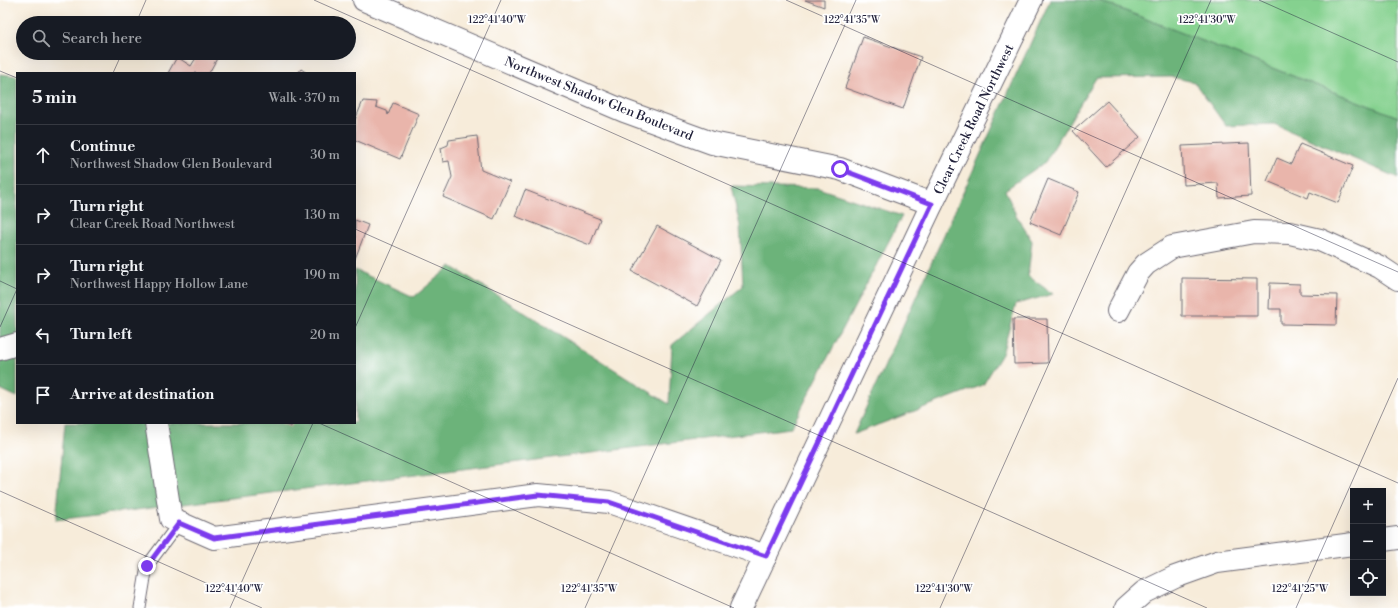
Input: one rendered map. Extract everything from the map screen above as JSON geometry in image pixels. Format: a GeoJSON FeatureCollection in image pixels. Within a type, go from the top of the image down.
{"type":"FeatureCollection","features":[{"type":"Feature","properties":{"kind":"street","name":"Northwest Shadow Glen Boulevard"},"geometry":{"type":"LineString","coordinates":[[364,0],[624,111],[712,143],[840,169],[932,204]]}},
{"type":"Feature","properties":{"kind":"street","name":"Clear Creek Road Northwest"},"geometry":{"type":"LineString","coordinates":[[742,608],[932,204],[1031,0]]}},
{"type":"Feature","properties":{"kind":"street"},"geometry":{"type":"LineString","coordinates":[[1118,311],[1138,273],[1146,264],[1172,247],[1254,232],[1290,233],[1320,240],[1380,267],[1398,278]]}},
{"type":"Feature","properties":{"kind":"street"},"geometry":{"type":"LineString","coordinates":[[0,348],[16,344]]}},
{"type":"Feature","properties":{"kind":"street"},"geometry":{"type":"LineString","coordinates":[[156,424],[170,520],[214,538],[538,495],[609,502],[766,556]]}},
{"type":"Feature","properties":{"kind":"street"},"geometry":{"type":"LineString","coordinates":[[1386,540],[1398,538]]}},
{"type":"Feature","properties":{"kind":"street"},"geometry":{"type":"LineString","coordinates":[[1126,608],[1144,592],[1175,577],[1217,562],[1350,544]]}},
{"type":"Feature","properties":{"kind":"lane"},"geometry":{"type":"LineString","coordinates":[[140,608],[147,566],[179,523]]}},
{"type":"Feature","properties":{"kind":"green space"},"geometry":{"type":"Polygon","coordinates":[[[1050,0],[1097,0],[1398,117],[1398,178],[1274,124],[1226,126],[1194,82],[1171,77],[1096,78],[1045,162],[1005,190],[1016,215],[1032,241],[1028,276],[1053,294],[1016,304],[1002,354],[983,385],[854,434],[1050,0]]]}},
{"type":"Feature","properties":{"kind":"green space"},"geometry":{"type":"Polygon","coordinates":[[[1097,0],[1398,0],[1398,117],[1097,0]]]}},
{"type":"Feature","properties":{"kind":"green space"},"geometry":{"type":"Polygon","coordinates":[[[0,74],[16,76],[16,397],[0,389],[0,74]]]}},
{"type":"Feature","properties":{"kind":"green space"},"geometry":{"type":"Polygon","coordinates":[[[731,186],[818,188],[902,216],[791,428],[56,520],[65,424],[356,424],[356,270],[414,297],[451,266],[669,404],[672,345],[743,286],[740,226],[731,186]]]}},
{"type":"Feature","properties":{"kind":"building"},"geometry":{"type":"Polygon","coordinates":[[[805,0],[824,0],[824,7],[805,0]]]}},
{"type":"Feature","properties":{"kind":"building"},"geometry":{"type":"Polygon","coordinates":[[[863,37],[921,57],[903,109],[845,88],[863,37]]]}},
{"type":"Feature","properties":{"kind":"building"},"geometry":{"type":"Polygon","coordinates":[[[175,60],[182,60],[191,66],[195,60],[216,60],[210,72],[169,72],[175,60]]]}},
{"type":"Feature","properties":{"kind":"building"},"geometry":{"type":"Polygon","coordinates":[[[301,69],[306,72],[299,72],[301,69]]]}},
{"type":"Feature","properties":{"kind":"building"},"geometry":{"type":"Polygon","coordinates":[[[363,101],[377,102],[376,107],[387,111],[388,115],[393,103],[419,114],[400,159],[356,140],[356,118],[363,101]]]}},
{"type":"Feature","properties":{"kind":"building"},"geometry":{"type":"Polygon","coordinates":[[[1107,101],[1140,137],[1106,167],[1073,131],[1107,101]]]}},
{"type":"Feature","properties":{"kind":"building"},"geometry":{"type":"Polygon","coordinates":[[[477,136],[481,170],[510,182],[494,219],[443,197],[452,177],[449,161],[443,162],[441,148],[448,145],[449,140],[477,136]]]}},
{"type":"Feature","properties":{"kind":"building"},"geometry":{"type":"Polygon","coordinates":[[[1249,143],[1251,196],[1219,198],[1218,183],[1184,185],[1182,146],[1249,143]]]}},
{"type":"Feature","properties":{"kind":"building"},"geometry":{"type":"Polygon","coordinates":[[[1300,144],[1353,166],[1338,203],[1310,192],[1308,198],[1267,181],[1277,158],[1291,164],[1300,144]]]}},
{"type":"Feature","properties":{"kind":"building"},"geometry":{"type":"Polygon","coordinates":[[[1048,179],[1079,192],[1061,235],[1030,222],[1048,179]]]}},
{"type":"Feature","properties":{"kind":"building"},"geometry":{"type":"Polygon","coordinates":[[[525,190],[600,219],[590,245],[515,216],[525,190]]]}},
{"type":"Feature","properties":{"kind":"building"},"geometry":{"type":"Polygon","coordinates":[[[356,220],[368,225],[356,256],[356,220]]]}},
{"type":"Feature","properties":{"kind":"building"},"geometry":{"type":"Polygon","coordinates":[[[657,226],[721,260],[697,306],[632,271],[657,226]]]}},
{"type":"Feature","properties":{"kind":"building"},"geometry":{"type":"Polygon","coordinates":[[[1182,278],[1257,279],[1257,316],[1182,316],[1182,278]]]}},
{"type":"Feature","properties":{"kind":"building"},"geometry":{"type":"Polygon","coordinates":[[[1270,283],[1300,284],[1300,294],[1337,295],[1336,325],[1281,324],[1281,309],[1269,309],[1270,283]]]}},
{"type":"Feature","properties":{"kind":"building"},"geometry":{"type":"Polygon","coordinates":[[[1013,319],[1047,319],[1048,363],[1014,364],[1013,319]]]}},
{"type":"Feature","properties":{"kind":"building"},"geometry":{"type":"Polygon","coordinates":[[[284,424],[292,424],[291,427],[284,424]]]}},
{"type":"Feature","properties":{"kind":"route"},"geometry":{"type":"LineString","coordinates":[[147,566],[179,523],[214,538],[538,495],[609,502],[766,556],[932,204],[840,169]]}}]}
